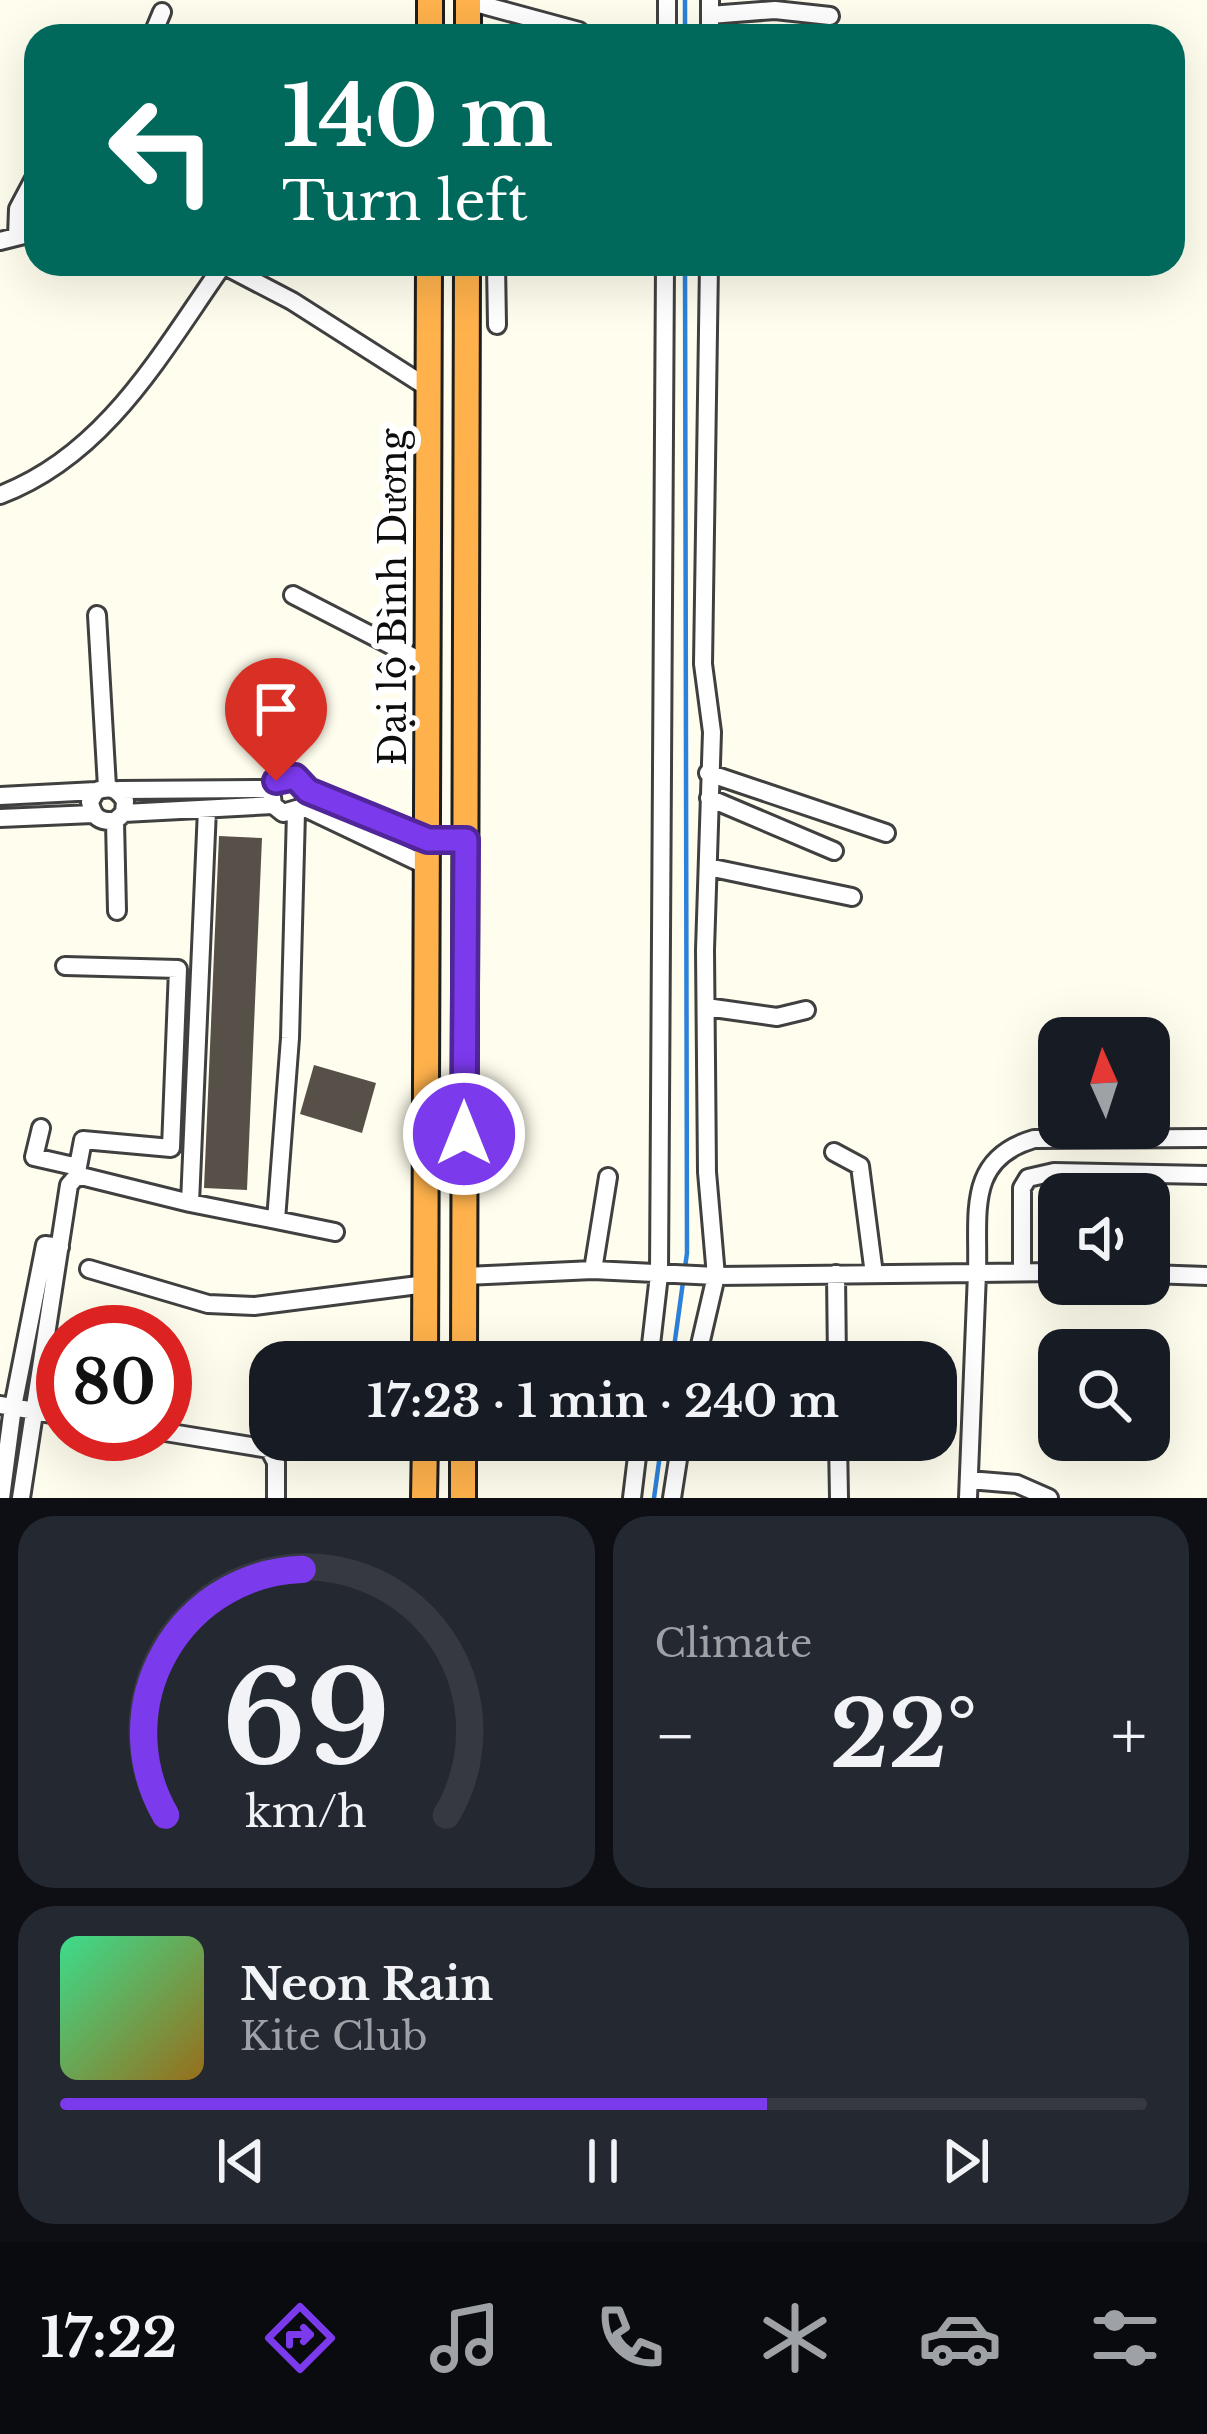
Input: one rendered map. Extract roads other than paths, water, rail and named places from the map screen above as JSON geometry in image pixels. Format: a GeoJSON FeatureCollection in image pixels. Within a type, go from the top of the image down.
{"type":"FeatureCollection","features":[{"type":"Feature","properties":{"kind":"highway","name":"Đại lộ Bình Dương"},"geometry":{"type":"LineString","coordinates":[[425,1341],[429,276]]}},
{"type":"Feature","properties":{"kind":"highway","name":"Đại lộ Bình Dương"},"geometry":{"type":"LineString","coordinates":[[464,1341],[467,276]]}},
{"type":"Feature","properties":{"kind":"highway"},"geometry":{"type":"LineString","coordinates":[[428,853],[465,852]]}},
{"type":"Feature","properties":{"kind":"highway"},"geometry":{"type":"LineString","coordinates":[[426,1283],[465,1276]]}},
{"type":"Feature","properties":{"kind":"highway"},"geometry":{"type":"LineString","coordinates":[[424,1461],[424,1498]]}},
{"type":"Feature","properties":{"kind":"highway"},"geometry":{"type":"LineString","coordinates":[[463,1498],[464,1461]]}},
{"type":"Feature","properties":{"kind":"street"},"geometry":{"type":"LineString","coordinates":[[468,0],[554,24]]}},
{"type":"Feature","properties":{"kind":"street"},"geometry":{"type":"LineString","coordinates":[[710,8],[830,16]]}},
{"type":"Feature","properties":{"kind":"street"},"geometry":{"type":"LineString","coordinates":[[156,24],[161,12]]}},
{"type":"Feature","properties":{"kind":"street"},"geometry":{"type":"LineString","coordinates":[[8,239],[24,198]]}},
{"type":"Feature","properties":{"kind":"street"},"geometry":{"type":"LineString","coordinates":[[0,495],[68,457],[100,430],[131,398],[214,276]]}},
{"type":"Feature","properties":{"kind":"street"},"geometry":{"type":"LineString","coordinates":[[243,276],[292,301],[430,389]]}},
{"type":"Feature","properties":{"kind":"street"},"geometry":{"type":"LineString","coordinates":[[496,276],[496,325]]}},
{"type":"Feature","properties":{"kind":"street"},"geometry":{"type":"LineString","coordinates":[[651,1341],[659,1275],[665,276]]}},
{"type":"Feature","properties":{"kind":"street"},"geometry":{"type":"LineString","coordinates":[[699,1341],[710,1275],[706,1007],[712,732],[703,664],[709,276]]}},
{"type":"Feature","properties":{"kind":"street"},"geometry":{"type":"LineString","coordinates":[[293,595],[429,665]]}},
{"type":"Feature","properties":{"kind":"street"},"geometry":{"type":"LineString","coordinates":[[97,615],[107,790]]}},
{"type":"Feature","properties":{"kind":"street"},"geometry":{"type":"LineString","coordinates":[[708,773],[886,833]]}},
{"type":"Feature","properties":{"kind":"street"},"geometry":{"type":"LineString","coordinates":[[107,790],[90,802],[93,814],[102,821],[272,797],[285,776],[303,782],[276,1220]]}},
{"type":"Feature","properties":{"kind":"street"},"geometry":{"type":"LineString","coordinates":[[107,790],[125,801],[119,817],[117,910]]}},
{"type":"Feature","properties":{"kind":"street"},"geometry":{"type":"LineString","coordinates":[[0,796],[107,790],[272,797]]}},
{"type":"Feature","properties":{"kind":"street"},"geometry":{"type":"LineString","coordinates":[[272,797],[283,812],[302,804],[428,853]]}},
{"type":"Feature","properties":{"kind":"street"},"geometry":{"type":"LineString","coordinates":[[709,798],[834,851]]}},
{"type":"Feature","properties":{"kind":"street"},"geometry":{"type":"LineString","coordinates":[[190,1203],[207,809]]}},
{"type":"Feature","properties":{"kind":"street"},"geometry":{"type":"LineString","coordinates":[[0,818],[93,814]]}},
{"type":"Feature","properties":{"kind":"street"},"geometry":{"type":"LineString","coordinates":[[708,867],[852,897]]}},
{"type":"Feature","properties":{"kind":"street"},"geometry":{"type":"LineString","coordinates":[[1,1498],[15,1408],[60,1247],[64,1193],[77,1172],[83,1140],[171,1148],[178,968],[64,966]]}},
{"type":"Feature","properties":{"kind":"street"},"geometry":{"type":"LineString","coordinates":[[706,1007],[777,1017],[806,1010]]}},
{"type":"Feature","properties":{"kind":"street"},"geometry":{"type":"LineString","coordinates":[[41,1128],[34,1157],[190,1203],[335,1232]]}},
{"type":"Feature","properties":{"kind":"street"},"geometry":{"type":"LineString","coordinates":[[1049,1498],[1017,1484],[969,1489],[980,1187],[989,1163],[1010,1146],[1034,1139],[1207,1138]]}},
{"type":"Feature","properties":{"kind":"street"},"geometry":{"type":"LineString","coordinates":[[834,1152],[860,1166],[874,1274]]}},
{"type":"Feature","properties":{"kind":"street"},"geometry":{"type":"LineString","coordinates":[[1022,1272],[1022,1188],[1028,1178],[1054,1172],[1207,1175]]}},
{"type":"Feature","properties":{"kind":"street"},"geometry":{"type":"LineString","coordinates":[[593,1270],[608,1177]]}},
{"type":"Feature","properties":{"kind":"street"},"geometry":{"type":"LineString","coordinates":[[89,1269],[208,1304],[254,1306],[426,1283]]}},
{"type":"Feature","properties":{"kind":"street"},"geometry":{"type":"LineString","coordinates":[[465,1276],[593,1270],[659,1275],[1038,1272]]}},
{"type":"Feature","properties":{"kind":"street"},"geometry":{"type":"LineString","coordinates":[[836,1274],[837,1341]]}},
{"type":"Feature","properties":{"kind":"street"},"geometry":{"type":"LineString","coordinates":[[1170,1275],[1207,1276]]}},
{"type":"Feature","properties":{"kind":"street"},"geometry":{"type":"LineString","coordinates":[[15,1408],[21,1498]]}},
{"type":"Feature","properties":{"kind":"street"},"geometry":{"type":"LineString","coordinates":[[192,1436],[269,1449],[276,1462],[276,1498]]}},
{"type":"Feature","properties":{"kind":"street"},"geometry":{"type":"LineString","coordinates":[[632,1498],[636,1461]]}},
{"type":"Feature","properties":{"kind":"street"},"geometry":{"type":"LineString","coordinates":[[672,1498],[678,1461]]}},
{"type":"Feature","properties":{"kind":"street"},"geometry":{"type":"LineString","coordinates":[[838,1461],[839,1498]]}},
{"type":"Feature","properties":{"kind":"waterway"},"geometry":{"type":"LineString","coordinates":[[685,0],[685,24]]}},
{"type":"Feature","properties":{"kind":"waterway"},"geometry":{"type":"LineString","coordinates":[[675,1341],[687,1253],[685,276]]}},
{"type":"Feature","properties":{"kind":"waterway"},"geometry":{"type":"LineString","coordinates":[[654,1498],[659,1461]]}}]}
